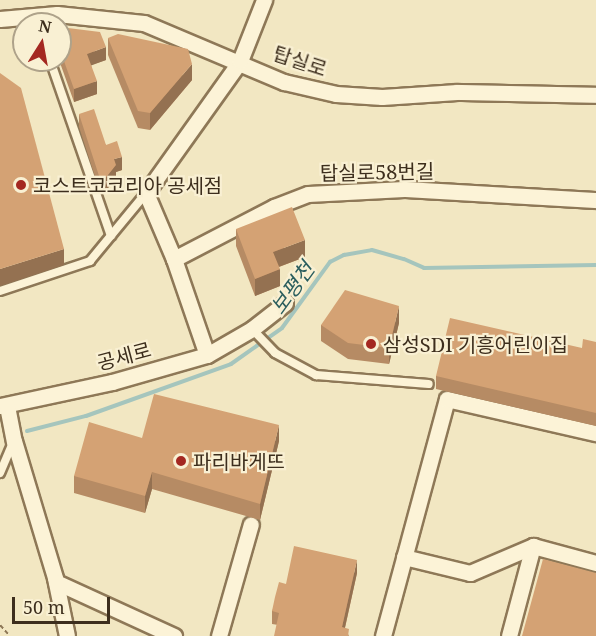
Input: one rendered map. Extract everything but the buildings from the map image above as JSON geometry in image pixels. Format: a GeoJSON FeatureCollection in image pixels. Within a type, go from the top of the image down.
{"type":"FeatureCollection","features":[{"type":"Feature","properties":{"kind":"street"},"geometry":{"type":"LineString","coordinates":[[207,355],[174,259],[146,193],[240,61],[264,0]]}},
{"type":"Feature","properties":{"kind":"street","name":"탑실로"},"geometry":{"type":"LineString","coordinates":[[72,16],[144,23],[240,61],[284,82],[336,94],[382,97],[457,92],[596,95]]}},
{"type":"Feature","properties":{"kind":"street","name":"탑실로58번길"},"geometry":{"type":"LineString","coordinates":[[174,259],[274,207],[308,194],[404,189],[596,200]]}},
{"type":"Feature","properties":{"kind":"street","name":"공세로"},"geometry":{"type":"LineString","coordinates":[[3,406],[112,382],[207,355],[252,329],[285,303]]}},
{"type":"Feature","properties":{"kind":"street"},"geometry":{"type":"LineString","coordinates":[[382,636],[447,399],[596,433]]}},
{"type":"Feature","properties":{"kind":"street"},"geometry":{"type":"LineString","coordinates":[[3,406],[56,582],[67,636]]}},
{"type":"Feature","properties":{"kind":"street"},"geometry":{"type":"LineString","coordinates":[[219,636],[251,524]]}},
{"type":"Feature","properties":{"kind":"street"},"geometry":{"type":"LineString","coordinates":[[404,557],[470,573],[533,546],[596,563]]}},
{"type":"Feature","properties":{"kind":"street"},"geometry":{"type":"LineString","coordinates":[[509,636],[533,546]]}},
{"type":"Feature","properties":{"kind":"street"},"geometry":{"type":"LineString","coordinates":[[56,582],[174,636]]}},
{"type":"Feature","properties":{"kind":"lane"},"geometry":{"type":"LineString","coordinates":[[54,72],[111,236]]}},
{"type":"Feature","properties":{"kind":"lane"},"geometry":{"type":"LineString","coordinates":[[0,291],[90,261],[146,193]]}},
{"type":"Feature","properties":{"kind":"lane"},"geometry":{"type":"LineString","coordinates":[[252,329],[275,353],[316,375],[429,384]]}},
{"type":"Feature","properties":{"kind":"lane"},"geometry":{"type":"LineString","coordinates":[[0,473],[14,441]]}},
{"type":"Feature","properties":{"kind":"path"},"geometry":{"type":"LineString","coordinates":[[0,625],[10,636]]}},
{"type":"Feature","properties":{"kind":"waterway","name":"보평천"},"geometry":{"type":"LineString","coordinates":[[27,431],[86,416],[231,364],[282,328],[330,262],[344,255],[372,250],[404,259],[424,268],[596,265]]}},
{"type":"Feature","properties":{"kind":"place","name":"코스트코코리아 공세점"},"geometry":{"type":"Point","coordinates":[21,185]}},
{"type":"Feature","properties":{"kind":"place","name":"삼성SDI 기흥어린이집"},"geometry":{"type":"Point","coordinates":[371,344]}},
{"type":"Feature","properties":{"kind":"place","name":"파리바게뜨"},"geometry":{"type":"Point","coordinates":[181,461]}}]}
